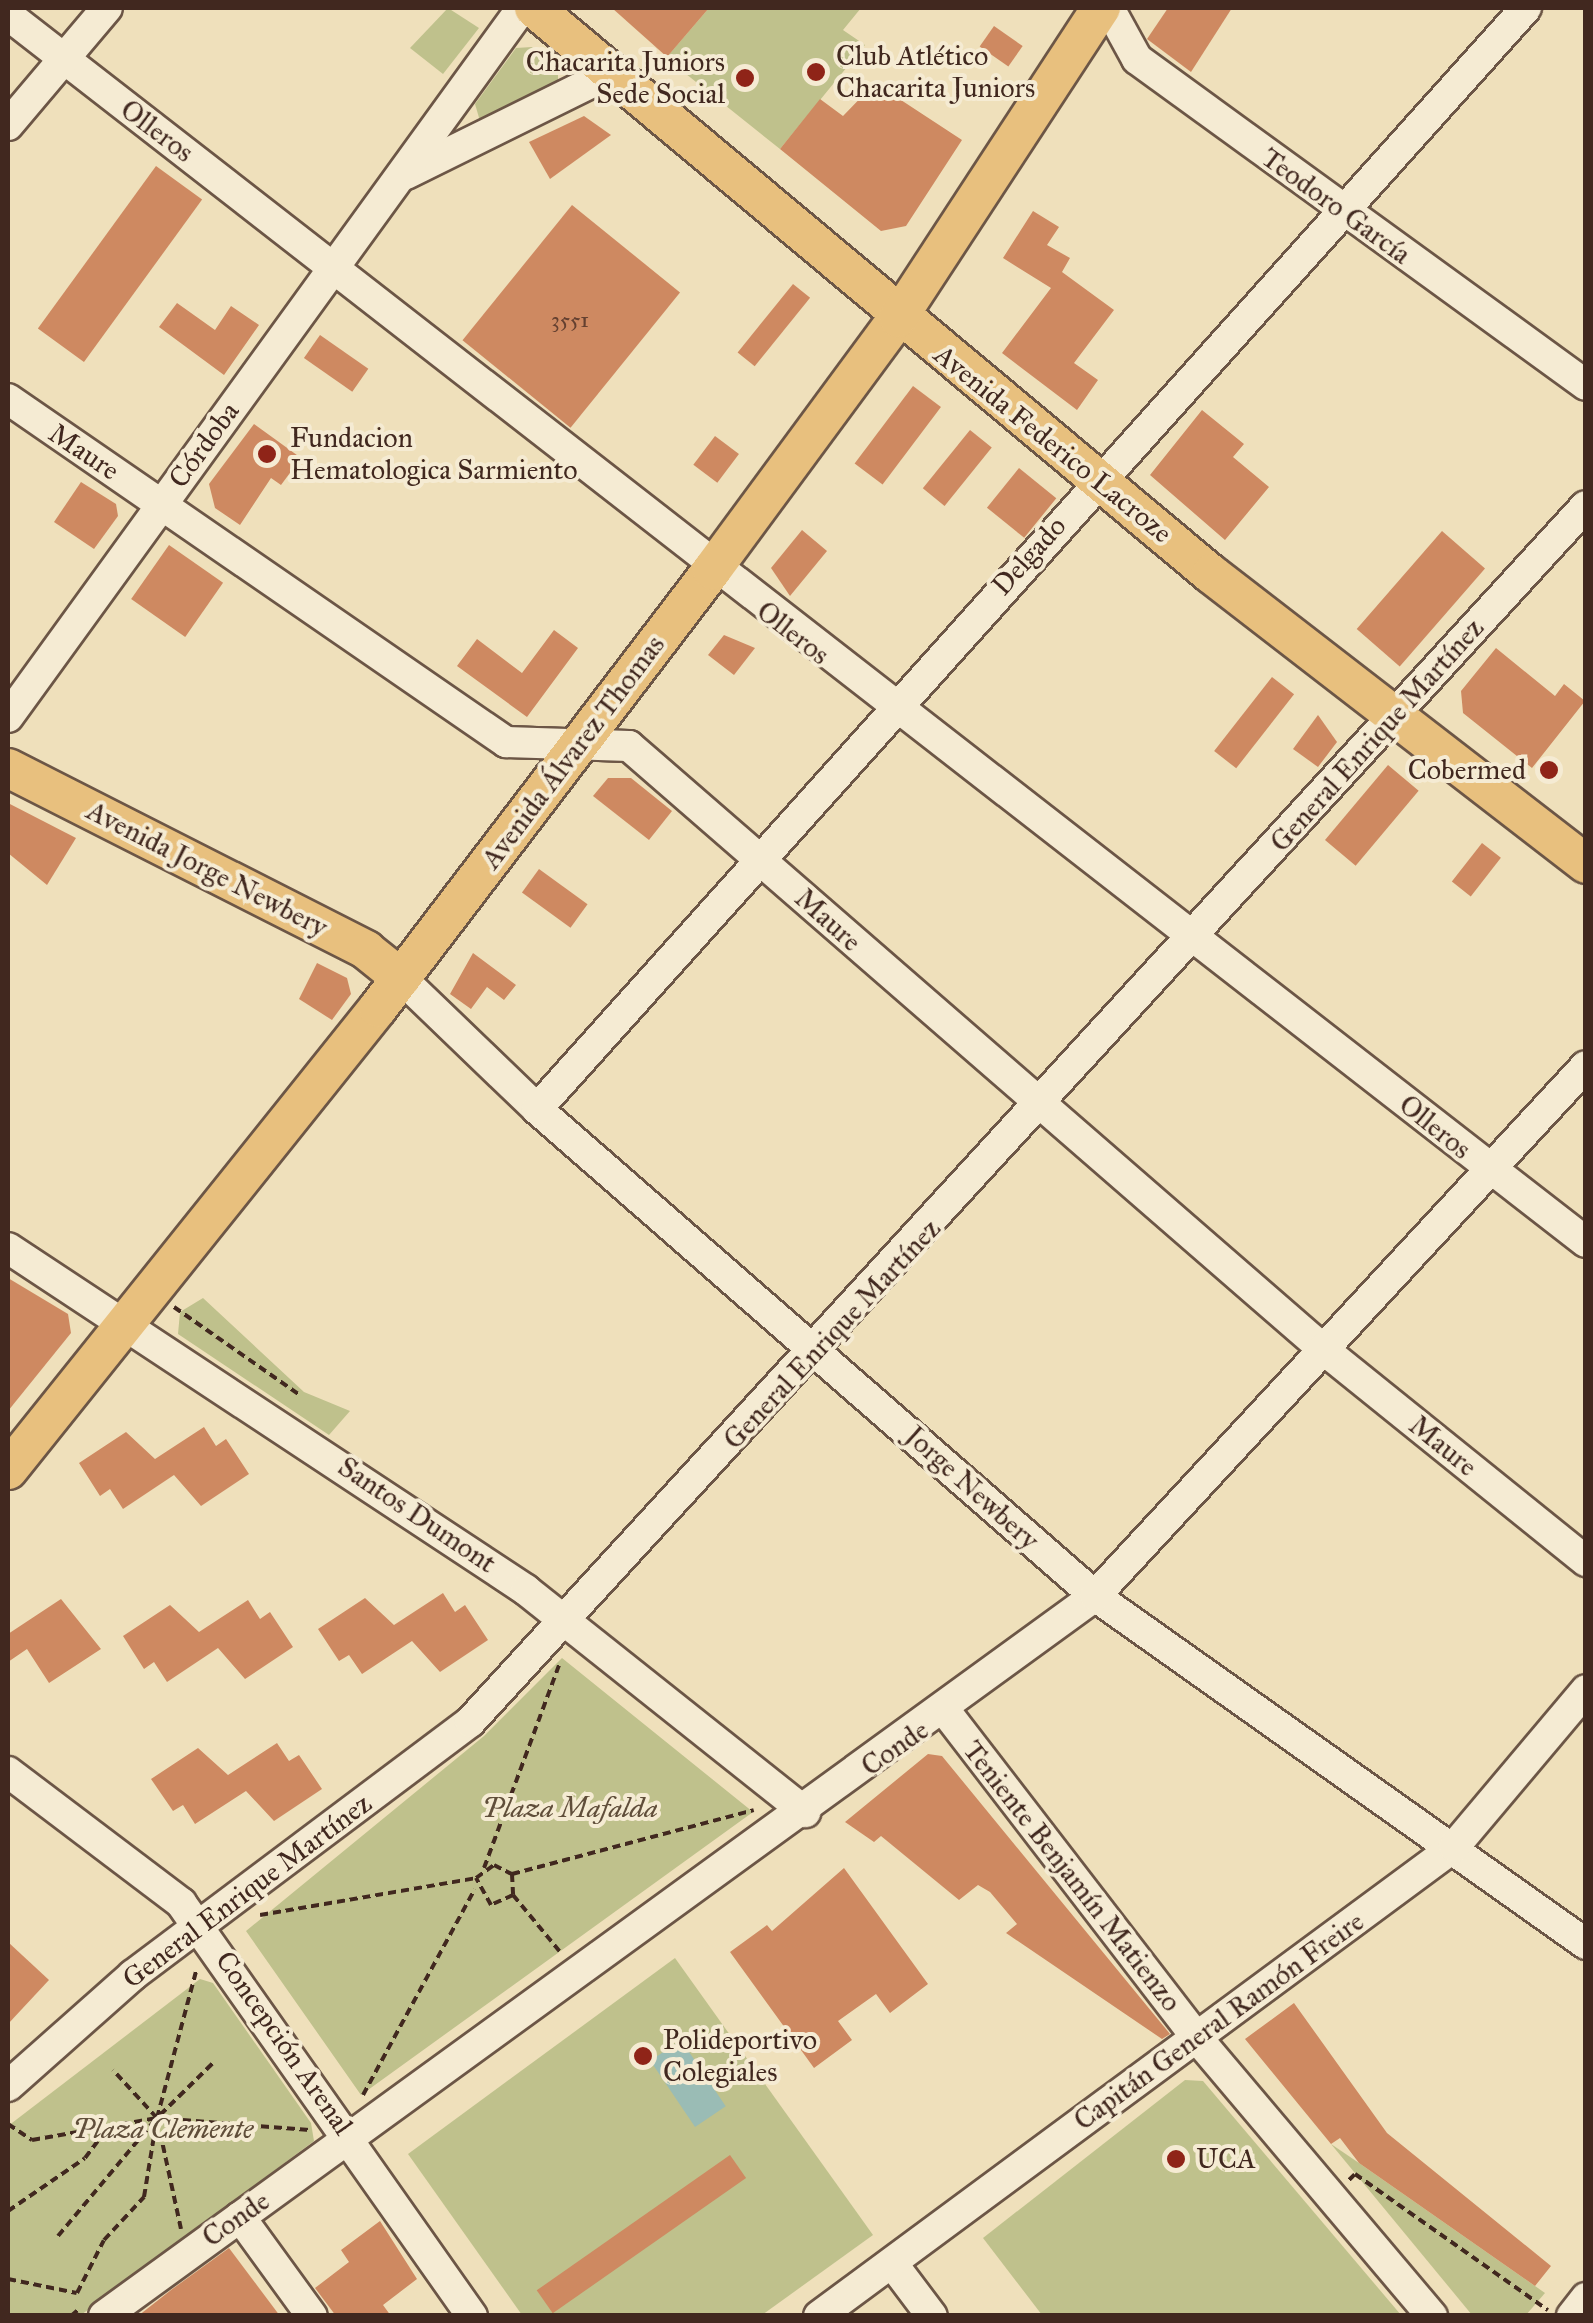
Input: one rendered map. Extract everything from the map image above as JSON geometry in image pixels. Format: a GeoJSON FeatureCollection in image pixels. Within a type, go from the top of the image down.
{"type":"FeatureCollection","features":[{"type":"Feature","properties":{"kind":"main road","name":"Avenida Federico Lacroze"},"geometry":{"type":"LineString","coordinates":[[534,8],[898,318],[1100,476],[1394,716],[1586,864]]}},
{"type":"Feature","properties":{"kind":"main road","name":"Avenida Álvarez Thomas"},"geometry":{"type":"LineString","coordinates":[[8,1470],[401,978],[712,570],[898,318],[1101,8]]}},
{"type":"Feature","properties":{"kind":"main road","name":"Avenida Jorge Newbery"},"geometry":{"type":"LineString","coordinates":[[8,768],[366,950],[401,978]]}},
{"type":"Feature","properties":{"kind":"street"},"geometry":{"type":"LineString","coordinates":[[8,125],[106,8]]}},
{"type":"Feature","properties":{"kind":"street","name":"Córdoba"},"geometry":{"type":"LineString","coordinates":[[8,717],[522,8]]}},
{"type":"Feature","properties":{"kind":"street","name":"Teodoro García"},"geometry":{"type":"LineString","coordinates":[[1109,8],[1137,60],[1586,385]]}},
{"type":"Feature","properties":{"kind":"street","name":"Delgado"},"geometry":{"type":"LineString","coordinates":[[537,1109],[762,861],[891,709],[1100,476],[1526,8]]}},
{"type":"Feature","properties":{"kind":"street","name":"Olleros"},"geometry":{"type":"LineString","coordinates":[[8,15],[334,267],[712,570],[891,709],[1196,935],[1488,1169],[1586,1242]]}},
{"type":"Feature","properties":{"kind":"street","name":"Córdoba"},"geometry":{"type":"LineString","coordinates":[[403,176],[610,72]]}},
{"type":"Feature","properties":{"kind":"street","name":"Maure"},"geometry":{"type":"LineString","coordinates":[[8,400],[506,742],[629,746],[1323,1349],[1586,1560]]}},
{"type":"Feature","properties":{"kind":"street","name":"General Enrique Martínez"},"geometry":{"type":"LineString","coordinates":[[8,2086],[200,1926],[470,1722],[569,1622],[1586,506]]}},
{"type":"Feature","properties":{"kind":"street","name":"Jorge Newbery"},"geometry":{"type":"LineString","coordinates":[[401,978],[537,1109],[1095,1596],[1586,1944]]}},
{"type":"Feature","properties":{"kind":"street","name":"Conde"},"geometry":{"type":"LineString","coordinates":[[104,2316],[188,2253],[352,2142],[946,1712],[1095,1596],[1586,1066]]}},
{"type":"Feature","properties":{"kind":"street","name":"Santos Dumont"},"geometry":{"type":"LineString","coordinates":[[8,1248],[129,1321],[569,1622],[805,1812]]}},
{"type":"Feature","properties":{"kind":"street","name":"Capitán General Ramón Freire"},"geometry":{"type":"LineString","coordinates":[[819,2316],[1454,1847],[1586,1690]]}},
{"type":"Feature","properties":{"kind":"street","name":"Teniente Benjamín Matienzo"},"geometry":{"type":"LineString","coordinates":[[946,1712],[1197,2038],[1432,2316]]}},
{"type":"Feature","properties":{"kind":"street","name":"Concepción Arenal"},"geometry":{"type":"LineString","coordinates":[[8,1772],[146,1870],[200,1926],[472,2316]]}},
{"type":"Feature","properties":{"kind":"street"},"geometry":{"type":"LineString","coordinates":[[240,2217],[312,2316]]}},
{"type":"Feature","properties":{"kind":"street"},"geometry":{"type":"LineString","coordinates":[[892,2263],[932,2316]]}},
{"type":"Feature","properties":{"kind":"street"},"geometry":{"type":"LineString","coordinates":[[1572,2316],[1586,2298]]}},
{"type":"Feature","properties":{"kind":"path"},"geometry":{"type":"LineString","coordinates":[[174,1308],[301,1396]]}},
{"type":"Feature","properties":{"kind":"path"},"geometry":{"type":"LineString","coordinates":[[360,2100],[475,1889],[476,1878],[495,1851],[567,1644],[539,1670]]}},
{"type":"Feature","properties":{"kind":"path"},"geometry":{"type":"LineString","coordinates":[[484,1868],[512,1874],[757,1809]]}},
{"type":"Feature","properties":{"kind":"path"},"geometry":{"type":"LineString","coordinates":[[487,1848],[495,1851]]}},
{"type":"Feature","properties":{"kind":"path"},"geometry":{"type":"LineString","coordinates":[[512,1874],[513,1895],[562,1954]]}},
{"type":"Feature","properties":{"kind":"path"},"geometry":{"type":"LineString","coordinates":[[251,1922],[476,1878]]}},
{"type":"Feature","properties":{"kind":"path"},"geometry":{"type":"LineString","coordinates":[[475,1889],[491,1905],[513,1895]]}},
{"type":"Feature","properties":{"kind":"path"},"geometry":{"type":"LineString","coordinates":[[252,1908],[264,1899]]}},
{"type":"Feature","properties":{"kind":"path"},"geometry":{"type":"LineString","coordinates":[[8,2279],[63,2296],[89,2283],[104,2240],[144,2197],[156,2118],[198,1963]]}},
{"type":"Feature","properties":{"kind":"path"},"geometry":{"type":"LineString","coordinates":[[58,2236],[156,2118],[214,2062]]}},
{"type":"Feature","properties":{"kind":"path"},"geometry":{"type":"LineString","coordinates":[[113,2070],[156,2118],[188,2253]]}},
{"type":"Feature","properties":{"kind":"path"},"geometry":{"type":"LineString","coordinates":[[8,2124],[32,2140],[156,2118],[318,2134]]}},
{"type":"Feature","properties":{"kind":"path"},"geometry":{"type":"LineString","coordinates":[[8,2211],[46,2176],[86,2158],[108,2126]]}},
{"type":"Feature","properties":{"kind":"path"},"geometry":{"type":"LineString","coordinates":[[1331,2198],[1355,2174],[1552,2316]]}},
{"type":"Feature","properties":{"kind":"green space"},"geometry":{"type":"Polygon","coordinates":[[[448,8],[479,28],[443,74],[410,48],[448,8]]]}},
{"type":"Feature","properties":{"kind":"green space"},"geometry":{"type":"Polygon","coordinates":[[[709,8],[861,8],[843,30],[865,45],[780,149],[666,58],[709,8]]]}},
{"type":"Feature","properties":{"kind":"green space"},"geometry":{"type":"Polygon","coordinates":[[[532,47],[558,70],[558,87],[480,121],[475,104],[516,48],[532,47]]]}},
{"type":"Feature","properties":{"kind":"green space"},"geometry":{"type":"Polygon","coordinates":[[[203,1298],[304,1392],[350,1411],[329,1435],[178,1334],[180,1312],[203,1298]]]}},
{"type":"Feature","properties":{"kind":"green space","name":"Plaza Mafalda"},"geometry":{"type":"Polygon","coordinates":[[[562,1658],[753,1812],[361,2095],[246,1931],[484,1736],[562,1658]]]}},
{"type":"Feature","properties":{"kind":"green space","name":"Polideportivo Colegiales"},"geometry":{"type":"Polygon","coordinates":[[[675,1958],[873,2235],[762,2315],[522,2315],[408,2154],[675,1958]]]}},
{"type":"Feature","properties":{"kind":"green space","name":"Plaza Clemente"},"geometry":{"type":"Polygon","coordinates":[[[200,1979],[213,1983],[311,2123],[314,2141],[81,2315],[8,2316],[8,2126],[200,1979]]]}},
{"type":"Feature","properties":{"kind":"green space","name":"UCA"},"geometry":{"type":"Polygon","coordinates":[[[1185,2080],[1203,2081],[1401,2315],[1042,2315],[983,2238],[1185,2080]]]}},
{"type":"Feature","properties":{"kind":"green space"},"geometry":{"type":"Polygon","coordinates":[[[1331,2144],[1545,2293],[1526,2315],[1472,2315],[1331,2144]]]}},
{"type":"Feature","properties":{"kind":"water"},"geometry":{"type":"Polygon","coordinates":[[[681,2040],[726,2106],[695,2127],[650,2061],[681,2040]]]}},
{"type":"Feature","properties":{"kind":"building"},"geometry":{"type":"Polygon","coordinates":[[[612,8],[709,8],[667,57],[612,8]]]}},
{"type":"Feature","properties":{"kind":"building"},"geometry":{"type":"Polygon","coordinates":[[[1168,8],[1232,8],[1191,72],[1147,39],[1168,8]]]}},
{"type":"Feature","properties":{"kind":"building"},"geometry":{"type":"Polygon","coordinates":[[[994,26],[1023,46],[1008,67],[980,46],[994,26]]]}},
{"type":"Feature","properties":{"kind":"building"},"geometry":{"type":"Polygon","coordinates":[[[875,83],[962,140],[906,226],[881,231],[780,149],[820,99],[843,116],[875,83]]]}},
{"type":"Feature","properties":{"kind":"building"},"geometry":{"type":"Polygon","coordinates":[[[584,116],[611,135],[550,179],[529,142],[584,116]]]}},
{"type":"Feature","properties":{"kind":"building"},"geometry":{"type":"Polygon","coordinates":[[[156,166],[202,200],[84,362],[38,329],[156,166]]]}},
{"type":"Feature","properties":{"kind":"building"},"geometry":{"type":"Polygon","coordinates":[[[572,205],[680,292],[571,428],[462,340],[572,205]]]}},
{"type":"Feature","properties":{"kind":"building"},"geometry":{"type":"Polygon","coordinates":[[[1033,211],[1059,227],[1047,245],[1070,258],[1062,272],[1114,310],[1074,363],[1098,380],[1077,410],[1002,353],[1051,288],[1003,258],[1033,211]]]}},
{"type":"Feature","properties":{"kind":"building"},"geometry":{"type":"Polygon","coordinates":[[[793,284],[810,298],[755,366],[738,352],[793,284]]]}},
{"type":"Feature","properties":{"kind":"building"},"geometry":{"type":"Polygon","coordinates":[[[177,303],[215,330],[231,306],[259,325],[224,375],[159,327],[177,303]]]}},
{"type":"Feature","properties":{"kind":"building"},"geometry":{"type":"Polygon","coordinates":[[[320,335],[368,369],[352,392],[304,358],[320,335]]]}},
{"type":"Feature","properties":{"kind":"building"},"geometry":{"type":"Polygon","coordinates":[[[913,386],[941,407],[883,485],[855,463],[913,386]]]}},
{"type":"Feature","properties":{"kind":"building"},"geometry":{"type":"Polygon","coordinates":[[[1202,410],[1244,444],[1233,457],[1269,487],[1225,540],[1150,475],[1202,410]]]}},
{"type":"Feature","properties":{"kind":"building"},"geometry":{"type":"Polygon","coordinates":[[[254,424],[301,458],[281,485],[271,478],[240,525],[215,508],[209,484],[254,424]]]}},
{"type":"Feature","properties":{"kind":"building"},"geometry":{"type":"Polygon","coordinates":[[[970,430],[992,448],[945,506],[923,488],[970,430]]]}},
{"type":"Feature","properties":{"kind":"building"},"geometry":{"type":"Polygon","coordinates":[[[715,436],[739,454],[717,483],[693,465],[715,436]]]}},
{"type":"Feature","properties":{"kind":"building"},"geometry":{"type":"Polygon","coordinates":[[[1019,468],[1056,498],[1024,538],[987,508],[1019,468]]]}},
{"type":"Feature","properties":{"kind":"building"},"geometry":{"type":"Polygon","coordinates":[[[81,482],[116,504],[118,516],[94,549],[54,522],[81,482]]]}},
{"type":"Feature","properties":{"kind":"building"},"geometry":{"type":"Polygon","coordinates":[[[802,530],[827,551],[790,596],[771,568],[802,530]]]}},
{"type":"Feature","properties":{"kind":"building"},"geometry":{"type":"Polygon","coordinates":[[[1442,531],[1485,568],[1400,667],[1357,629],[1442,531]]]}},
{"type":"Feature","properties":{"kind":"building"},"geometry":{"type":"Polygon","coordinates":[[[169,545],[223,583],[185,637],[131,599],[169,545]]]}},
{"type":"Feature","properties":{"kind":"building"},"geometry":{"type":"Polygon","coordinates":[[[554,630],[578,648],[527,717],[457,666],[477,639],[522,673],[554,630]]]}},
{"type":"Feature","properties":{"kind":"building"},"geometry":{"type":"Polygon","coordinates":[[[724,635],[755,648],[734,675],[708,655],[724,635]]]}},
{"type":"Feature","properties":{"kind":"building"},"geometry":{"type":"Polygon","coordinates":[[[1496,648],[1555,696],[1564,684],[1585,701],[1532,768],[1463,713],[1461,691],[1496,648]]]}},
{"type":"Feature","properties":{"kind":"building"},"geometry":{"type":"Polygon","coordinates":[[[1272,677],[1294,694],[1236,768],[1214,751],[1272,677]]]}},
{"type":"Feature","properties":{"kind":"building"},"geometry":{"type":"Polygon","coordinates":[[[1318,715],[1337,742],[1318,767],[1293,749],[1318,715]]]}},
{"type":"Feature","properties":{"kind":"building"},"geometry":{"type":"Polygon","coordinates":[[[1388,765],[1419,791],[1356,866],[1325,840],[1388,765]]]}},
{"type":"Feature","properties":{"kind":"building"},"geometry":{"type":"Polygon","coordinates":[[[608,778],[631,778],[672,811],[649,840],[593,796],[608,778]]]}},
{"type":"Feature","properties":{"kind":"building"},"geometry":{"type":"Polygon","coordinates":[[[8,803],[76,838],[47,885],[8,853],[8,803]]]}},
{"type":"Feature","properties":{"kind":"building"},"geometry":{"type":"Polygon","coordinates":[[[1482,843],[1501,858],[1471,896],[1452,882],[1482,843]]]}},
{"type":"Feature","properties":{"kind":"building"},"geometry":{"type":"Polygon","coordinates":[[[539,869],[588,904],[570,928],[522,892],[539,869]]]}},
{"type":"Feature","properties":{"kind":"building"},"geometry":{"type":"Polygon","coordinates":[[[473,953],[516,985],[504,1000],[487,987],[471,1009],[450,994],[473,953]]]}},
{"type":"Feature","properties":{"kind":"building"},"geometry":{"type":"Polygon","coordinates":[[[317,963],[347,978],[351,994],[332,1020],[299,999],[317,963]]]}},
{"type":"Feature","properties":{"kind":"building"},"geometry":{"type":"Polygon","coordinates":[[[8,1278],[68,1314],[71,1333],[8,1411],[8,1278]]]}},
{"type":"Feature","properties":{"kind":"building"},"geometry":{"type":"Polygon","coordinates":[[[204,1427],[216,1446],[226,1439],[249,1474],[201,1506],[174,1475],[123,1509],[110,1489],[100,1496],[79,1463],[126,1432],[155,1459],[204,1427]]]}},
{"type":"Feature","properties":{"kind":"building"},"geometry":{"type":"Polygon","coordinates":[[[443,1593],[455,1612],[465,1605],[488,1640],[440,1672],[412,1641],[362,1674],[349,1655],[339,1661],[318,1629],[365,1598],[394,1625],[443,1593]]]}},
{"type":"Feature","properties":{"kind":"building"},"geometry":{"type":"Polygon","coordinates":[[[61,1599],[101,1649],[49,1683],[27,1649],[8,1662],[8,1634],[61,1599]]]}},
{"type":"Feature","properties":{"kind":"building"},"geometry":{"type":"Polygon","coordinates":[[[248,1600],[260,1619],[270,1612],[293,1647],[245,1679],[218,1648],[167,1682],[154,1662],[144,1669],[123,1636],[170,1605],[199,1632],[248,1600]]]}},
{"type":"Feature","properties":{"kind":"building"},"geometry":{"type":"Polygon","coordinates":[[[277,1743],[289,1761],[299,1755],[322,1789],[274,1821],[246,1791],[195,1824],[183,1805],[173,1811],[151,1779],[198,1748],[228,1775],[277,1743]]]}},
{"type":"Feature","properties":{"kind":"building"},"geometry":{"type":"Polygon","coordinates":[[[928,1754],[942,1756],[1170,2034],[1162,2039],[1006,1933],[1017,1924],[990,1892],[978,1885],[959,1900],[881,1836],[874,1842],[845,1822],[928,1754]]]}},
{"type":"Feature","properties":{"kind":"building"},"geometry":{"type":"Polygon","coordinates":[[[844,1868],[928,1984],[890,2013],[876,1994],[838,2021],[852,2040],[814,2068],[730,1952],[767,1925],[772,1931],[844,1868]]]}},
{"type":"Feature","properties":{"kind":"building"},"geometry":{"type":"Polygon","coordinates":[[[8,1942],[49,1980],[8,2024],[8,1942]]]}},
{"type":"Feature","properties":{"kind":"building"},"geometry":{"type":"Polygon","coordinates":[[[1294,2003],[1387,2133],[1551,2266],[1535,2286],[1359,2163],[1340,2138],[1331,2144],[1245,2039],[1294,2003]]]}},
{"type":"Feature","properties":{"kind":"building"},"geometry":{"type":"Polygon","coordinates":[[[730,2155],[746,2178],[553,2313],[537,2290],[730,2155]]]}},
{"type":"Feature","properties":{"kind":"building"},"geometry":{"type":"Polygon","coordinates":[[[380,2221],[417,2279],[383,2305],[391,2316],[336,2316],[315,2288],[349,2262],[341,2250],[380,2221]]]}},
{"type":"Feature","properties":{"kind":"building"},"geometry":{"type":"Polygon","coordinates":[[[229,2248],[280,2316],[138,2316],[171,2290],[229,2248]]]}},
{"type":"Feature","properties":{"kind":"place","name":"Club Atlético Chacarita Juniors"},"geometry":{"type":"Point","coordinates":[816,72]}},
{"type":"Feature","properties":{"kind":"place","name":"Chacarita Juniors Sede Social"},"geometry":{"type":"Point","coordinates":[745,78]}},
{"type":"Feature","properties":{"kind":"place","name":"Fundacion Hematologica Sarmiento"},"geometry":{"type":"Point","coordinates":[267,454]}},
{"type":"Feature","properties":{"kind":"place","name":"Cobermed"},"geometry":{"type":"Point","coordinates":[1549,770]}},
{"type":"Feature","properties":{"kind":"place","name":"Polideportivo Colegiales"},"geometry":{"type":"Point","coordinates":[643,2056]}},
{"type":"Feature","properties":{"kind":"place","name":"UCA"},"geometry":{"type":"Point","coordinates":[1176,2159]}}]}
